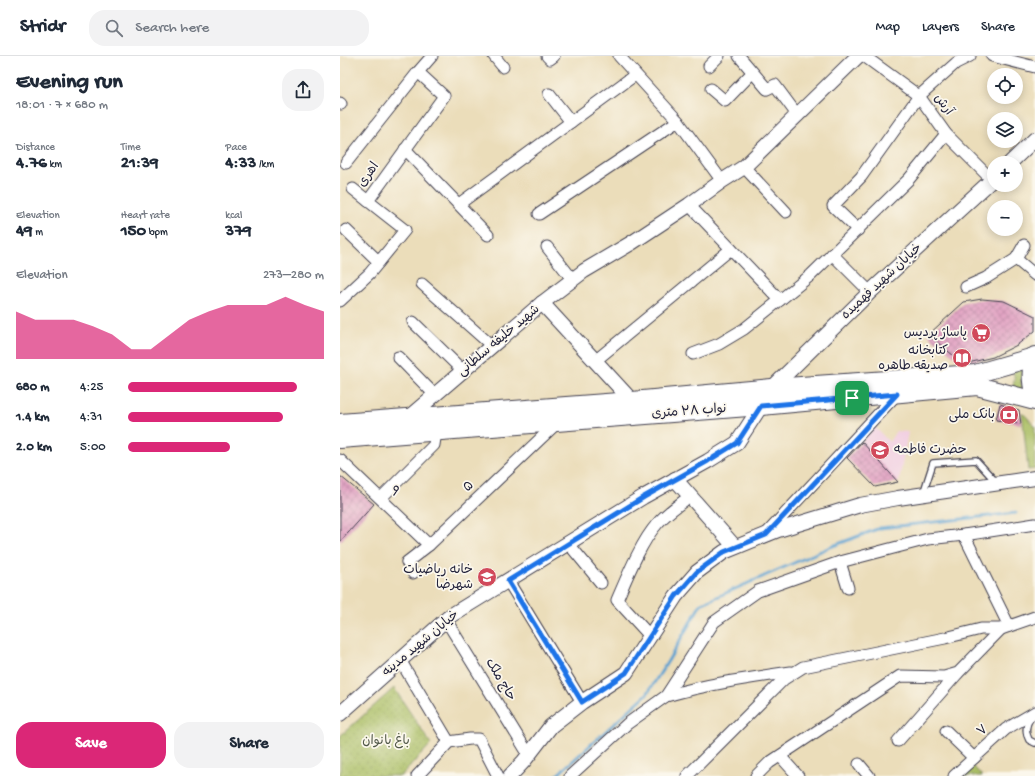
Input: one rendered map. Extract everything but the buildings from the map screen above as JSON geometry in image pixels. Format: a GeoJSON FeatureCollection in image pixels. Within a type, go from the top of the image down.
{"type":"FeatureCollection","features":[{"type":"Feature","properties":{"kind":"main road","name":"نواب ۲۸ متری"},"geometry":{"type":"LineString","coordinates":[[340,423],[632,401],[772,388],[975,374],[1035,357]]}},
{"type":"Feature","properties":{"kind":"main road"},"geometry":{"type":"LineString","coordinates":[[1035,357],[1032,371],[1032,386],[1035,396]]}},
{"type":"Feature","properties":{"kind":"main road"},"geometry":{"type":"LineString","coordinates":[[996,368],[1002,373],[1004,381],[998,392]]}},
{"type":"Feature","properties":{"kind":"main road","name":"نواب ۲۸ متری"},"geometry":{"type":"LineString","coordinates":[[340,439],[761,406],[977,386],[1035,401]]}},
{"type":"Feature","properties":{"kind":"street"},"geometry":{"type":"LineString","coordinates":[[346,163],[432,56]]}},
{"type":"Feature","properties":{"kind":"street"},"geometry":{"type":"LineString","coordinates":[[494,56],[503,67]]}},
{"type":"Feature","properties":{"kind":"street"},"geometry":{"type":"LineString","coordinates":[[547,56],[550,60],[554,56]]}},
{"type":"Feature","properties":{"kind":"street"},"geometry":{"type":"LineString","coordinates":[[619,56],[678,121],[722,181]]}},
{"type":"Feature","properties":{"kind":"street"},"geometry":{"type":"LineString","coordinates":[[709,66],[719,56]]}},
{"type":"Feature","properties":{"kind":"street"},"geometry":{"type":"LineString","coordinates":[[739,56],[767,89],[775,85],[798,116]]}},
{"type":"Feature","properties":{"kind":"street"},"geometry":{"type":"LineString","coordinates":[[542,304],[584,271],[633,242],[744,167],[858,56]]}},
{"type":"Feature","properties":{"kind":"street","name":"آرش"},"geometry":{"type":"LineString","coordinates":[[864,56],[919,96],[946,134],[987,173]]}},
{"type":"Feature","properties":{"kind":"street"},"geometry":{"type":"LineString","coordinates":[[858,230],[833,206],[861,177],[919,96],[956,63],[970,56]]}},
{"type":"Feature","properties":{"kind":"street"},"geometry":{"type":"LineString","coordinates":[[992,56],[1035,67]]}},
{"type":"Feature","properties":{"kind":"street","name":"اهری"},"geometry":{"type":"LineString","coordinates":[[340,301],[370,273],[405,230],[368,201],[444,96],[418,72]]}},
{"type":"Feature","properties":{"kind":"street"},"geometry":{"type":"LineString","coordinates":[[711,89],[725,101],[752,73]]}},
{"type":"Feature","properties":{"kind":"street"},"geometry":{"type":"LineString","coordinates":[[459,204],[635,75]]}},
{"type":"Feature","properties":{"kind":"street"},"geometry":{"type":"LineString","coordinates":[[549,94],[570,122]]}},
{"type":"Feature","properties":{"kind":"street"},"geometry":{"type":"LineString","coordinates":[[539,214],[678,121]]}},
{"type":"Feature","properties":{"kind":"street"},"geometry":{"type":"LineString","coordinates":[[693,354],[719,344],[744,329],[811,275],[909,180],[946,134]]}},
{"type":"Feature","properties":{"kind":"street"},"geometry":{"type":"LineString","coordinates":[[1017,156],[1035,139]]}},
{"type":"Feature","properties":{"kind":"street"},"geometry":{"type":"LineString","coordinates":[[405,150],[488,235]]}},
{"type":"Feature","properties":{"kind":"street"},"geometry":{"type":"LineString","coordinates":[[744,167],[786,212]]}},
{"type":"Feature","properties":{"kind":"street","name":"خیابان شهید فهمیده"},"geometry":{"type":"LineString","coordinates":[[772,388],[870,292],[987,185]]}},
{"type":"Feature","properties":{"kind":"street"},"geometry":{"type":"LineString","coordinates":[[353,189],[368,201]]}},
{"type":"Feature","properties":{"kind":"street"},"geometry":{"type":"LineString","coordinates":[[689,205],[780,300]]}},
{"type":"Feature","properties":{"kind":"street"},"geometry":{"type":"LineString","coordinates":[[346,230],[379,262]]}},
{"type":"Feature","properties":{"kind":"street"},"geometry":{"type":"LineString","coordinates":[[966,287],[986,278],[1016,259],[1024,245]]}},
{"type":"Feature","properties":{"kind":"street"},"geometry":{"type":"LineString","coordinates":[[547,247],[573,280]]}},
{"type":"Feature","properties":{"kind":"street"},"geometry":{"type":"LineString","coordinates":[[595,361],[731,249]]}},
{"type":"Feature","properties":{"kind":"street"},"geometry":{"type":"LineString","coordinates":[[832,254],[870,292]]}},
{"type":"Feature","properties":{"kind":"street"},"geometry":{"type":"LineString","coordinates":[[1016,259],[1035,275]]}},
{"type":"Feature","properties":{"kind":"street"},"geometry":{"type":"LineString","coordinates":[[422,284],[492,346]]}},
{"type":"Feature","properties":{"kind":"street","name":"شهید خلیفه سلطانی"},"geometry":{"type":"LineString","coordinates":[[409,417],[542,304],[632,401]]}},
{"type":"Feature","properties":{"kind":"street"},"geometry":{"type":"LineString","coordinates":[[413,322],[463,371]]}},
{"type":"Feature","properties":{"kind":"street"},"geometry":{"type":"LineString","coordinates":[[398,357],[435,395]]}},
{"type":"Feature","properties":{"kind":"street"},"geometry":{"type":"LineString","coordinates":[[766,535],[897,394]]}},
{"type":"Feature","properties":{"kind":"street","name":"خیابان شهید مدینه"},"geometry":{"type":"LineString","coordinates":[[340,714],[446,620],[644,497],[737,443],[761,406]]}},
{"type":"Feature","properties":{"kind":"street","name":"۵"},"geometry":{"type":"LineString","coordinates":[[413,573],[407,562],[429,545],[558,422]]}},
{"type":"Feature","properties":{"kind":"street"},"geometry":{"type":"LineString","coordinates":[[381,498],[434,444],[436,432]]}},
{"type":"Feature","properties":{"kind":"street","name":"۹"},"geometry":{"type":"LineString","coordinates":[[340,460],[429,545]]}},
{"type":"Feature","properties":{"kind":"street"},"geometry":{"type":"LineString","coordinates":[[417,776],[450,742],[470,739],[479,740],[500,776],[529,755],[551,726],[582,702],[626,673],[676,596],[697,572],[724,552],[766,535],[860,505],[1035,478]]}},
{"type":"Feature","properties":{"kind":"street"},"geometry":{"type":"LineString","coordinates":[[676,479],[735,547]]}},
{"type":"Feature","properties":{"kind":"street"},"geometry":{"type":"LineString","coordinates":[[650,636],[617,600],[628,574],[647,537],[657,523],[690,496]]}},
{"type":"Feature","properties":{"kind":"street"},"geometry":{"type":"LineString","coordinates":[[666,696],[714,622],[758,591],[840,562],[928,540],[1035,524]]}},
{"type":"Feature","properties":{"kind":"street"},"geometry":{"type":"LineString","coordinates":[[964,535],[1005,627]]}},
{"type":"Feature","properties":{"kind":"street"},"geometry":{"type":"LineString","coordinates":[[568,544],[601,583]]}},
{"type":"Feature","properties":{"kind":"street"},"geometry":{"type":"LineString","coordinates":[[840,562],[848,588]]}},
{"type":"Feature","properties":{"kind":"street"},"geometry":{"type":"LineString","coordinates":[[508,581],[582,702]]}},
{"type":"Feature","properties":{"kind":"street"},"geometry":{"type":"LineString","coordinates":[[687,776],[784,679],[803,667],[980,629],[1005,627],[1035,616]]}},
{"type":"Feature","properties":{"kind":"street","name":"حاج ملک"},"geometry":{"type":"LineString","coordinates":[[446,620],[529,755]]}},
{"type":"Feature","properties":{"kind":"street"},"geometry":{"type":"LineString","coordinates":[[898,741],[958,673],[1005,627]]}},
{"type":"Feature","properties":{"kind":"street"},"geometry":{"type":"LineString","coordinates":[[400,660],[450,742]]}},
{"type":"Feature","properties":{"kind":"street"},"geometry":{"type":"LineString","coordinates":[[570,776],[627,724],[666,696],[690,689],[745,678],[795,672]]}},
{"type":"Feature","properties":{"kind":"street"},"geometry":{"type":"LineString","coordinates":[[756,776],[780,756],[900,676],[944,677],[958,673]]}},
{"type":"Feature","properties":{"kind":"street","name":"۷"},"geometry":{"type":"LineString","coordinates":[[954,776],[1006,729],[1035,713]]}},
{"type":"Feature","properties":{"kind":"street"},"geometry":{"type":"LineString","coordinates":[[946,731],[974,758]]}},
{"type":"Feature","properties":{"kind":"street"},"geometry":{"type":"LineString","coordinates":[[780,756],[798,776]]}},
{"type":"Feature","properties":{"kind":"street"},"geometry":{"type":"LineString","coordinates":[[859,764],[869,776]]}},
{"type":"Feature","properties":{"kind":"lane"},"geometry":{"type":"LineString","coordinates":[[923,495],[932,463],[976,460],[998,484]]}},
{"type":"Feature","properties":{"kind":"lane"},"geometry":{"type":"LineString","coordinates":[[1035,713],[1028,722],[1026,733],[1029,740],[1035,742]]}},
{"type":"Feature","properties":{"kind":"shaded area","name":"حضرت فاطمه"},"geometry":{"type":"Polygon","coordinates":[[[875,427],[889,442],[896,431],[908,432],[899,482],[875,487],[847,458],[875,427]]]}},
{"type":"Feature","properties":{"kind":"green space"},"geometry":{"type":"Polygon","coordinates":[[[1024,365],[1021,383],[1025,393],[1010,391],[1014,380],[1014,374],[1011,368],[1024,365]]]}},
{"type":"Feature","properties":{"kind":"green space"},"geometry":{"type":"Polygon","coordinates":[[[1022,412],[1035,426],[1035,469],[1028,470],[1022,412]]]}},
{"type":"Feature","properties":{"kind":"green space","name":"باغ بانوان"},"geometry":{"type":"Polygon","coordinates":[[[394,688],[431,744],[401,776],[340,776],[340,736],[394,688]]]}},
{"type":"Feature","properties":{"kind":"green space"},"geometry":{"type":"Polygon","coordinates":[[[973,766],[982,776],[962,776],[973,766]]]}},
{"type":"Feature","properties":{"kind":"waterway"},"geometry":{"type":"LineString","coordinates":[[556,776],[647,694],[701,604],[830,547],[880,528],[1016,513]]}},
{"type":"Feature","properties":{"kind":"place","name":"پاساژ پردیس"},"geometry":{"type":"Point","coordinates":[981,333]}},
{"type":"Feature","properties":{"kind":"place","name":"کتابخانه صدیقه طاهره"},"geometry":{"type":"Point","coordinates":[962,358]}},
{"type":"Feature","properties":{"kind":"place","name":"بانک ملی"},"geometry":{"type":"Point","coordinates":[1009,415]}},
{"type":"Feature","properties":{"kind":"place","name":"حضرت فاطمه"},"geometry":{"type":"Point","coordinates":[880,450]}},
{"type":"Feature","properties":{"kind":"place","name":"خانه ریاضیات شهرضا"},"geometry":{"type":"Point","coordinates":[487,577]}},
{"type":"Feature","properties":{"kind":"route"},"geometry":{"type":"LineString","coordinates":[[897,394],[766,535],[724,552],[697,572],[676,596],[626,673],[582,702],[508,581],[644,497],[737,443],[761,406],[852,398],[897,394]]}}]}
